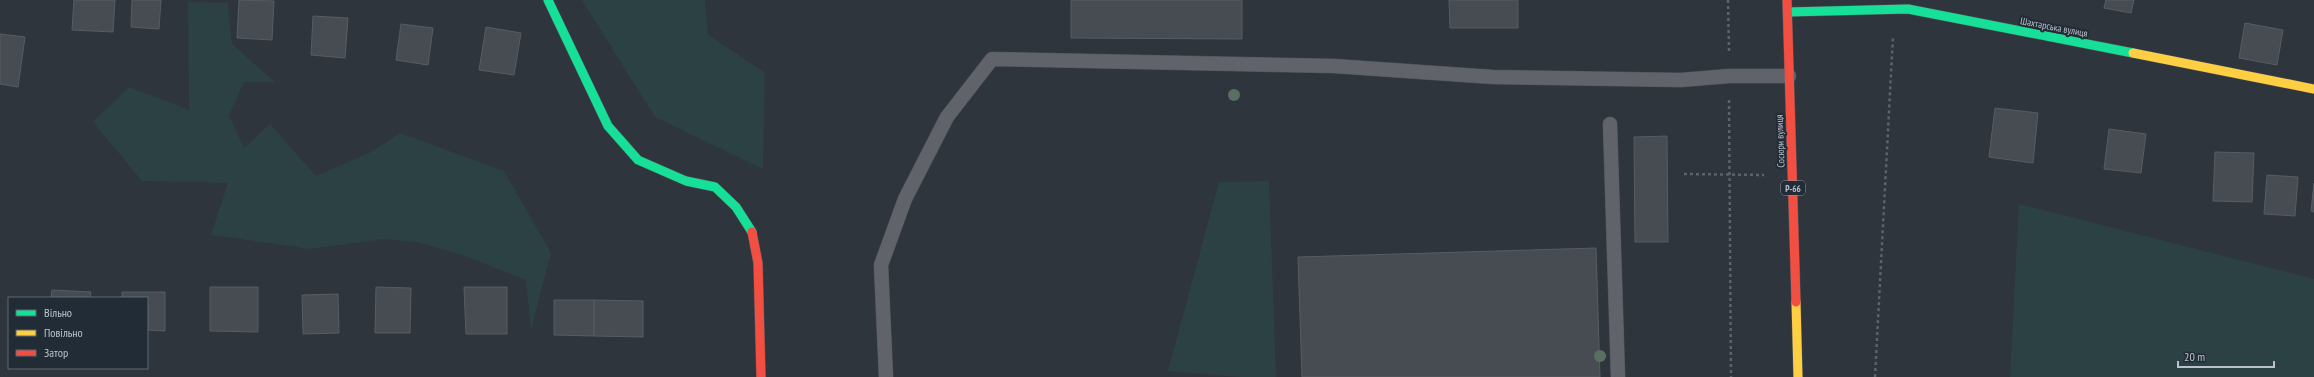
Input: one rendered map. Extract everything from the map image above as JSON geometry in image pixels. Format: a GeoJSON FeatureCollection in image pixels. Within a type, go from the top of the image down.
{"type":"FeatureCollection","features":[{"type":"Feature","properties":{"kind":"street"},"geometry":{"type":"LineString","coordinates":[[548,0],[608,126],[638,160],[686,181],[715,187],[736,207],[752,230],[758,263],[761,377]]}},
{"type":"Feature","properties":{"kind":"street","name":"Сосюри вулиця"},"geometry":{"type":"LineString","coordinates":[[1787,0],[1798,377]]}},
{"type":"Feature","properties":{"kind":"street","name":"Шахтарська вулиця"},"geometry":{"type":"LineString","coordinates":[[1788,12],[1894,4],[2314,89]]}},
{"type":"Feature","properties":{"kind":"lane"},"geometry":{"type":"LineString","coordinates":[[886,377],[881,265],[905,199],[947,117],[992,59],[1334,66],[1493,77],[1681,80],[1729,76],[1789,76]]}},
{"type":"Feature","properties":{"kind":"lane"},"geometry":{"type":"LineString","coordinates":[[1610,124],[1618,377]]}},
{"type":"Feature","properties":{"kind":"path"},"geometry":{"type":"LineString","coordinates":[[1728,0],[1731,377]]}},
{"type":"Feature","properties":{"kind":"path"},"geometry":{"type":"LineString","coordinates":[[1875,377],[1894,4]]}},
{"type":"Feature","properties":{"kind":"path"},"geometry":{"type":"LineString","coordinates":[[1684,174],[1792,175]]}},
{"type":"Feature","properties":{"kind":"green space"},"geometry":{"type":"Polygon","coordinates":[[[582,0],[705,0],[708,35],[765,73],[763,169],[655,117],[582,0]]]}},
{"type":"Feature","properties":{"kind":"green space"},"geometry":{"type":"Polygon","coordinates":[[[188,2],[228,3],[232,44],[275,82],[244,82],[229,115],[244,148],[270,124],[316,176],[371,152],[400,133],[504,171],[551,253],[531,330],[526,280],[462,255],[417,242],[383,239],[310,249],[211,235],[228,183],[142,181],[93,122],[129,87],[189,110],[188,2]]]}},
{"type":"Feature","properties":{"kind":"green space"},"geometry":{"type":"Polygon","coordinates":[[[1269,181],[1276,377],[1240,377],[1168,371],[1219,182],[1269,181]]]}},
{"type":"Feature","properties":{"kind":"green space"},"geometry":{"type":"Polygon","coordinates":[[[2019,204],[2314,279],[2314,377],[2010,377],[2019,204]]]}},
{"type":"Feature","properties":{"kind":"building"},"geometry":{"type":"Polygon","coordinates":[[[74,0],[115,0],[113,32],[72,30],[74,0]]]}},
{"type":"Feature","properties":{"kind":"building"},"geometry":{"type":"Polygon","coordinates":[[[132,0],[161,0],[159,29],[131,27],[132,0]]]}},
{"type":"Feature","properties":{"kind":"building"},"geometry":{"type":"Polygon","coordinates":[[[239,0],[274,1],[272,40],[237,38],[239,0]]]}},
{"type":"Feature","properties":{"kind":"building"},"geometry":{"type":"Polygon","coordinates":[[[1071,0],[1242,0],[1242,39],[1071,38],[1071,0]]]}},
{"type":"Feature","properties":{"kind":"building"},"geometry":{"type":"Polygon","coordinates":[[[1449,0],[1518,0],[1518,28],[1450,28],[1449,0]]]}},
{"type":"Feature","properties":{"kind":"building"},"geometry":{"type":"Polygon","coordinates":[[[2106,0],[2134,0],[2131,13],[2104,8],[2106,0]]]}},
{"type":"Feature","properties":{"kind":"building"},"geometry":{"type":"Polygon","coordinates":[[[313,16],[348,18],[345,58],[311,55],[313,16]]]}},
{"type":"Feature","properties":{"kind":"building"},"geometry":{"type":"Polygon","coordinates":[[[2245,23],[2283,30],[2277,65],[2239,58],[2245,23]]]}},
{"type":"Feature","properties":{"kind":"building"},"geometry":{"type":"Polygon","coordinates":[[[401,24],[433,28],[428,65],[396,60],[401,24]]]}},
{"type":"Feature","properties":{"kind":"building"},"geometry":{"type":"Polygon","coordinates":[[[486,27],[521,33],[514,75],[479,70],[486,27]]]}},
{"type":"Feature","properties":{"kind":"building"},"geometry":{"type":"Polygon","coordinates":[[[0,34],[25,37],[18,87],[0,84],[0,34]]]}},
{"type":"Feature","properties":{"kind":"building"},"geometry":{"type":"Polygon","coordinates":[[[1995,108],[2038,113],[2033,163],[1989,157],[1995,108]]]}},
{"type":"Feature","properties":{"kind":"building"},"geometry":{"type":"Polygon","coordinates":[[[2109,129],[2146,134],[2141,173],[2104,169],[2109,129]]]}},
{"type":"Feature","properties":{"kind":"building"},"geometry":{"type":"Polygon","coordinates":[[[1667,136],[1668,242],[1635,242],[1634,137],[1667,136]]]}},
{"type":"Feature","properties":{"kind":"building"},"geometry":{"type":"Polygon","coordinates":[[[2215,152],[2254,153],[2252,202],[2213,201],[2215,152]]]}},
{"type":"Feature","properties":{"kind":"building"},"geometry":{"type":"Polygon","coordinates":[[[2267,175],[2298,177],[2295,216],[2264,214],[2267,175]]]}},
{"type":"Feature","properties":{"kind":"building"},"geometry":{"type":"Polygon","coordinates":[[[2314,183],[2314,212],[2311,211],[2314,183]]]}},
{"type":"Feature","properties":{"kind":"building"},"geometry":{"type":"Polygon","coordinates":[[[1596,248],[1600,377],[1302,377],[1298,257],[1596,248]]]}},
{"type":"Feature","properties":{"kind":"building"},"geometry":{"type":"Polygon","coordinates":[[[210,287],[258,287],[258,332],[210,331],[210,287]]]}},
{"type":"Feature","properties":{"kind":"building"},"geometry":{"type":"Polygon","coordinates":[[[376,287],[411,288],[410,333],[375,333],[376,287]]]}},
{"type":"Feature","properties":{"kind":"building"},"geometry":{"type":"Polygon","coordinates":[[[464,287],[507,287],[507,334],[466,334],[464,287]]]}},
{"type":"Feature","properties":{"kind":"building"},"geometry":{"type":"Polygon","coordinates":[[[52,290],[91,292],[90,297],[51,297],[52,290]]]}},
{"type":"Feature","properties":{"kind":"building"},"geometry":{"type":"Polygon","coordinates":[[[122,292],[165,292],[165,331],[148,330],[148,297],[122,297],[122,292]]]}},
{"type":"Feature","properties":{"kind":"building"},"geometry":{"type":"Polygon","coordinates":[[[338,294],[339,333],[303,334],[302,295],[338,294]]]}},
{"type":"Feature","properties":{"kind":"building"},"geometry":{"type":"Polygon","coordinates":[[[554,300],[594,300],[594,336],[554,335],[554,300]]]}},
{"type":"Feature","properties":{"kind":"building"},"geometry":{"type":"Polygon","coordinates":[[[594,300],[643,301],[643,337],[594,336],[594,300]]]}},
{"type":"Feature","properties":{"kind":"traffic: fast"},"geometry":{"type":"LineString","coordinates":[[548,0],[608,126],[638,160],[686,181],[715,187],[736,207],[752,232]]}},
{"type":"Feature","properties":{"kind":"traffic: fast"},"geometry":{"type":"LineString","coordinates":[[1788,12],[1908,9],[2133,53]]}},
{"type":"Feature","properties":{"kind":"traffic: slow"},"geometry":{"type":"LineString","coordinates":[[2133,53],[2314,89]]}},
{"type":"Feature","properties":{"kind":"traffic: slow"},"geometry":{"type":"LineString","coordinates":[[1796,302],[1798,377]]}},
{"type":"Feature","properties":{"kind":"traffic: jam"},"geometry":{"type":"LineString","coordinates":[[1787,0],[1796,302]]}},
{"type":"Feature","properties":{"kind":"traffic: jam"},"geometry":{"type":"LineString","coordinates":[[752,232],[758,263],[761,377]]}}]}
